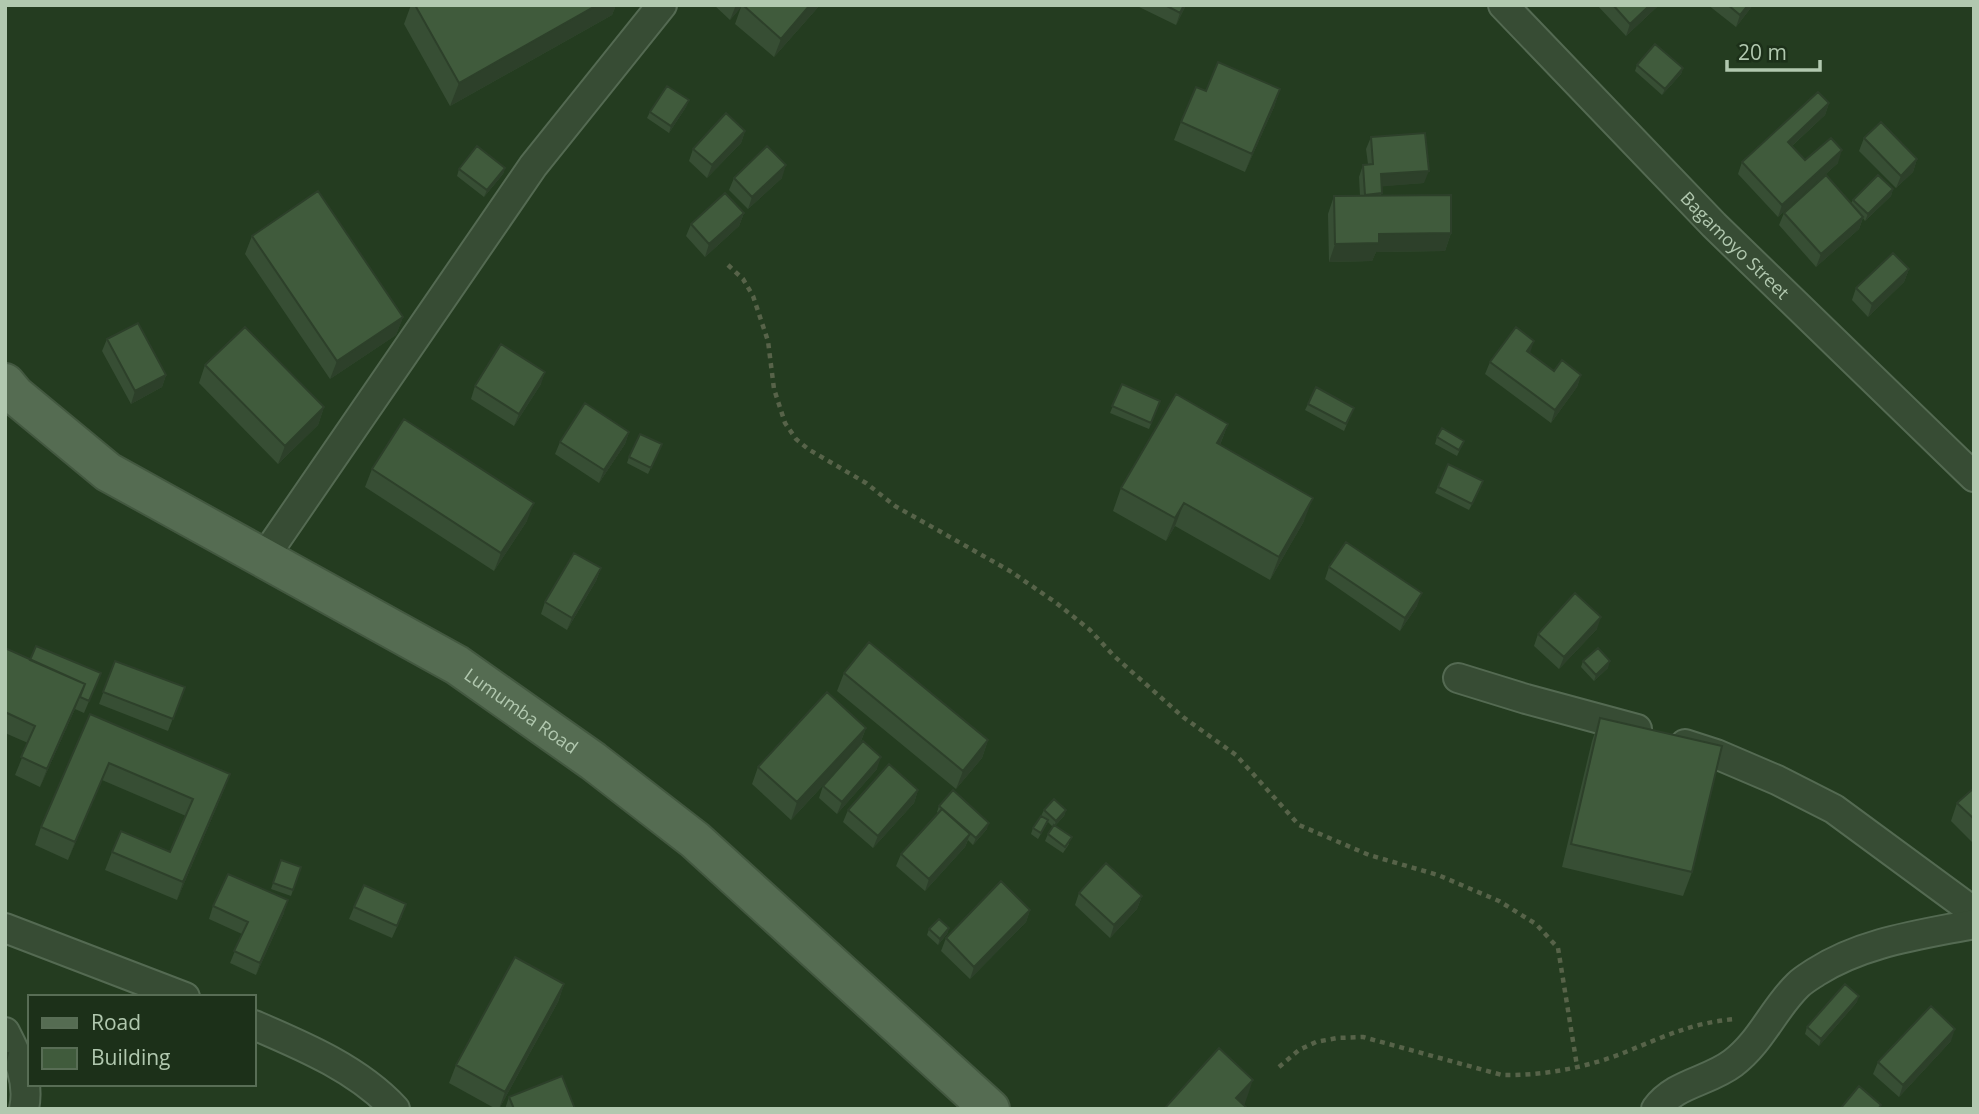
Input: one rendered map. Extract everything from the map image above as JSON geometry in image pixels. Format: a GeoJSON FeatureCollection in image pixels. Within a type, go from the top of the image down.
{"type":"FeatureCollection","features":[{"type":"Feature","properties":{"kind":"main road","name":"Lumumba Road"},"geometry":{"type":"LineString","coordinates":[[5,383],[15,395],[108,472],[457,665],[593,761],[695,840],[990,1109]]}},
{"type":"Feature","properties":{"kind":"street"},"geometry":{"type":"LineString","coordinates":[[263,559],[533,166],[662,5]]}},
{"type":"Feature","properties":{"kind":"street","name":"Bagamoyo Street"},"geometry":{"type":"LineString","coordinates":[[1503,5],[1714,225],[1974,477]]}},
{"type":"Feature","properties":{"kind":"street"},"geometry":{"type":"LineString","coordinates":[[1458,678],[1658,735],[1716,754],[1777,780],[1835,809],[1974,912]]}},
{"type":"Feature","properties":{"kind":"street"},"geometry":{"type":"LineString","coordinates":[[1656,1109],[1677,1089],[1713,1075],[1735,1061],[1799,984],[1851,952],[1900,938],[1974,924]]}},
{"type":"Feature","properties":{"kind":"street"},"geometry":{"type":"LineString","coordinates":[[5,928],[181,995]]}},
{"type":"Feature","properties":{"kind":"street"},"geometry":{"type":"LineString","coordinates":[[256,1026],[346,1070],[395,1109]]}},
{"type":"Feature","properties":{"kind":"street"},"geometry":{"type":"LineString","coordinates":[[5,1032],[23,1071],[27,1088],[24,1109]]}},
{"type":"Feature","properties":{"kind":"path"},"geometry":{"type":"LineString","coordinates":[[727,265],[743,279],[753,296],[768,341],[778,404],[785,423],[796,439],[866,483],[895,506],[1010,571],[1055,602],[1090,630],[1114,656],[1183,717],[1236,755],[1299,825],[1369,855],[1438,875],[1499,901],[1536,924],[1558,948],[1577,1066]]}},
{"type":"Feature","properties":{"kind":"path"},"geometry":{"type":"LineString","coordinates":[[1279,1067],[1299,1050],[1316,1042],[1363,1037],[1502,1075],[1523,1076],[1577,1066],[1627,1052],[1671,1032],[1710,1021],[1777,1013]]}},
{"type":"Feature","properties":{"kind":"building"},"geometry":{"type":"Polygon","coordinates":[[[415,5],[597,5],[459,83],[415,5]]]}},
{"type":"Feature","properties":{"kind":"building"},"geometry":{"type":"Polygon","coordinates":[[[743,5],[810,5],[781,39],[743,5]]]}},
{"type":"Feature","properties":{"kind":"building"},"geometry":{"type":"Polygon","coordinates":[[[1165,5],[1184,5],[1180,13],[1165,5]]]}},
{"type":"Feature","properties":{"kind":"building"},"geometry":{"type":"Polygon","coordinates":[[[1613,5],[1650,5],[1630,24],[1613,5]]]}},
{"type":"Feature","properties":{"kind":"building"},"geometry":{"type":"Polygon","coordinates":[[[1728,5],[1748,5],[1740,15],[1728,5]]]}},
{"type":"Feature","properties":{"kind":"building"},"geometry":{"type":"Polygon","coordinates":[[[1655,44],[1683,68],[1665,89],[1637,65],[1655,44]]]}},
{"type":"Feature","properties":{"kind":"building"},"geometry":{"type":"Polygon","coordinates":[[[1218,62],[1280,89],[1252,154],[1181,122],[1196,87],[1206,91],[1218,62]]]}},
{"type":"Feature","properties":{"kind":"building"},"geometry":{"type":"Polygon","coordinates":[[[667,86],[689,100],[671,126],[650,112],[667,86]]]}},
{"type":"Feature","properties":{"kind":"building"},"geometry":{"type":"Polygon","coordinates":[[[1818,92],[1829,103],[1788,142],[1805,160],[1831,138],[1842,150],[1782,205],[1742,162],[1818,92]]]}},
{"type":"Feature","properties":{"kind":"building"},"geometry":{"type":"Polygon","coordinates":[[[726,113],[745,131],[712,165],[693,149],[726,113]]]}},
{"type":"Feature","properties":{"kind":"building"},"geometry":{"type":"Polygon","coordinates":[[[1881,122],[1917,159],[1901,176],[1864,138],[1881,122]]]}},
{"type":"Feature","properties":{"kind":"building"},"geometry":{"type":"Polygon","coordinates":[[[1425,133],[1429,171],[1381,174],[1382,193],[1365,195],[1363,165],[1373,164],[1371,137],[1425,133]]]}},
{"type":"Feature","properties":{"kind":"building"},"geometry":{"type":"Polygon","coordinates":[[[477,146],[505,168],[487,190],[459,169],[477,146]]]}},
{"type":"Feature","properties":{"kind":"building"},"geometry":{"type":"Polygon","coordinates":[[[767,146],[786,165],[752,197],[734,178],[767,146]]]}},
{"type":"Feature","properties":{"kind":"building"},"geometry":{"type":"Polygon","coordinates":[[[1826,175],[1863,217],[1821,254],[1784,213],[1826,175]]]}},
{"type":"Feature","properties":{"kind":"building"},"geometry":{"type":"Polygon","coordinates":[[[1878,175],[1893,189],[1868,214],[1853,200],[1878,175]]]}},
{"type":"Feature","properties":{"kind":"building"},"geometry":{"type":"Polygon","coordinates":[[[318,191],[403,317],[337,361],[252,236],[318,191]]]}},
{"type":"Feature","properties":{"kind":"building"},"geometry":{"type":"Polygon","coordinates":[[[725,193],[744,213],[709,244],[691,224],[725,193]]]}},
{"type":"Feature","properties":{"kind":"building"},"geometry":{"type":"Polygon","coordinates":[[[1451,195],[1451,233],[1379,234],[1379,243],[1335,244],[1334,196],[1451,195]]]}},
{"type":"Feature","properties":{"kind":"building"},"geometry":{"type":"Polygon","coordinates":[[[1893,253],[1909,269],[1872,304],[1856,288],[1893,253]]]}},
{"type":"Feature","properties":{"kind":"building"},"geometry":{"type":"Polygon","coordinates":[[[138,323],[166,375],[135,391],[107,339],[138,323]]]}},
{"type":"Feature","properties":{"kind":"building"},"geometry":{"type":"Polygon","coordinates":[[[245,327],[324,407],[285,446],[205,365],[245,327]]]}},
{"type":"Feature","properties":{"kind":"building"},"geometry":{"type":"Polygon","coordinates":[[[1516,327],[1534,341],[1527,351],[1554,371],[1562,360],[1581,375],[1555,410],[1490,362],[1516,327]]]}},
{"type":"Feature","properties":{"kind":"building"},"geometry":{"type":"Polygon","coordinates":[[[501,344],[545,372],[519,414],[475,386],[501,344]]]}},
{"type":"Feature","properties":{"kind":"building"},"geometry":{"type":"Polygon","coordinates":[[[1122,384],[1160,401],[1151,423],[1112,406],[1122,384]]]}},
{"type":"Feature","properties":{"kind":"building"},"geometry":{"type":"Polygon","coordinates":[[[1316,387],[1354,408],[1346,424],[1308,404],[1316,387]]]}},
{"type":"Feature","properties":{"kind":"building"},"geometry":{"type":"Polygon","coordinates":[[[1176,394],[1228,424],[1217,443],[1313,498],[1279,557],[1184,503],[1175,518],[1121,488],[1176,394]]]}},
{"type":"Feature","properties":{"kind":"building"},"geometry":{"type":"Polygon","coordinates":[[[585,403],[629,432],[604,470],[560,442],[585,403]]]}},
{"type":"Feature","properties":{"kind":"building"},"geometry":{"type":"Polygon","coordinates":[[[404,419],[534,503],[501,553],[372,469],[404,419]]]}},
{"type":"Feature","properties":{"kind":"building"},"geometry":{"type":"Polygon","coordinates":[[[1442,428],[1464,441],[1459,450],[1437,437],[1442,428]]]}},
{"type":"Feature","properties":{"kind":"building"},"geometry":{"type":"Polygon","coordinates":[[[640,434],[662,444],[651,468],[629,457],[640,434]]]}},
{"type":"Feature","properties":{"kind":"building"},"geometry":{"type":"Polygon","coordinates":[[[1448,464],[1483,481],[1472,504],[1438,487],[1448,464]]]}},
{"type":"Feature","properties":{"kind":"building"},"geometry":{"type":"Polygon","coordinates":[[[1346,542],[1422,593],[1405,618],[1329,567],[1346,542]]]}},
{"type":"Feature","properties":{"kind":"building"},"geometry":{"type":"Polygon","coordinates":[[[574,553],[601,568],[572,618],[545,602],[574,553]]]}},
{"type":"Feature","properties":{"kind":"building"},"geometry":{"type":"Polygon","coordinates":[[[1575,593],[1601,617],[1564,657],[1538,634],[1575,593]]]}},
{"type":"Feature","properties":{"kind":"building"},"geometry":{"type":"Polygon","coordinates":[[[869,642],[988,740],[963,771],[844,673],[869,642]]]}},
{"type":"Feature","properties":{"kind":"building"},"geometry":{"type":"Polygon","coordinates":[[[36,646],[101,673],[89,701],[80,697],[85,684],[30,660],[36,646]]]}},
{"type":"Feature","properties":{"kind":"building"},"geometry":{"type":"Polygon","coordinates":[[[5,648],[85,684],[47,769],[21,757],[35,726],[5,712],[5,648]]]}},
{"type":"Feature","properties":{"kind":"building"},"geometry":{"type":"Polygon","coordinates":[[[1598,648],[1610,661],[1596,675],[1583,661],[1598,648]]]}},
{"type":"Feature","properties":{"kind":"building"},"geometry":{"type":"Polygon","coordinates":[[[115,661],[185,687],[173,719],[103,692],[115,661]]]}},
{"type":"Feature","properties":{"kind":"building"},"geometry":{"type":"Polygon","coordinates":[[[827,692],[866,728],[797,802],[758,767],[827,692]]]}},
{"type":"Feature","properties":{"kind":"building"},"geometry":{"type":"Polygon","coordinates":[[[90,714],[230,774],[183,882],[112,852],[121,831],[170,852],[193,799],[109,763],[75,842],[41,827],[90,714]]]}},
{"type":"Feature","properties":{"kind":"building"},"geometry":{"type":"Polygon","coordinates":[[[1600,718],[1722,746],[1692,872],[1571,844],[1600,718]]]}},
{"type":"Feature","properties":{"kind":"building"},"geometry":{"type":"Polygon","coordinates":[[[863,741],[881,757],[842,802],[823,786],[863,741]]]}},
{"type":"Feature","properties":{"kind":"building"},"geometry":{"type":"Polygon","coordinates":[[[889,764],[918,790],[878,836],[848,810],[889,764]]]}},
{"type":"Feature","properties":{"kind":"building"},"geometry":{"type":"Polygon","coordinates":[[[1974,788],[1974,819],[1957,803],[1974,788]]]}},
{"type":"Feature","properties":{"kind":"building"},"geometry":{"type":"Polygon","coordinates":[[[953,790],[989,823],[976,838],[939,806],[953,790]]]}},
{"type":"Feature","properties":{"kind":"building"},"geometry":{"type":"Polygon","coordinates":[[[1054,799],[1066,810],[1056,821],[1044,810],[1054,799]]]}},
{"type":"Feature","properties":{"kind":"building"},"geometry":{"type":"Polygon","coordinates":[[[942,809],[970,834],[929,879],[901,854],[942,809]]]}},
{"type":"Feature","properties":{"kind":"building"},"geometry":{"type":"Polygon","coordinates":[[[1041,816],[1048,820],[1041,833],[1033,828],[1041,816]]]}},
{"type":"Feature","properties":{"kind":"building"},"geometry":{"type":"Polygon","coordinates":[[[1054,825],[1072,837],[1065,847],[1048,834],[1054,825]]]}},
{"type":"Feature","properties":{"kind":"building"},"geometry":{"type":"Polygon","coordinates":[[[281,860],[301,867],[293,890],[273,883],[281,860]]]}},
{"type":"Feature","properties":{"kind":"building"},"geometry":{"type":"Polygon","coordinates":[[[1106,863],[1142,896],[1114,925],[1079,893],[1106,863]]]}},
{"type":"Feature","properties":{"kind":"building"},"geometry":{"type":"Polygon","coordinates":[[[228,874],[288,900],[260,963],[234,951],[248,922],[213,906],[228,874]]]}},
{"type":"Feature","properties":{"kind":"building"},"geometry":{"type":"Polygon","coordinates":[[[1001,881],[1030,910],[974,967],[946,938],[1001,881]]]}},
{"type":"Feature","properties":{"kind":"building"},"geometry":{"type":"Polygon","coordinates":[[[364,885],[406,904],[397,926],[354,907],[364,885]]]}},
{"type":"Feature","properties":{"kind":"building"},"geometry":{"type":"Polygon","coordinates":[[[939,919],[949,928],[940,939],[929,929],[939,919]]]}},
{"type":"Feature","properties":{"kind":"building"},"geometry":{"type":"Polygon","coordinates":[[[515,957],[564,984],[505,1092],[456,1065],[515,957]]]}},
{"type":"Feature","properties":{"kind":"building"},"geometry":{"type":"Polygon","coordinates":[[[1845,984],[1859,996],[1821,1039],[1807,1027],[1845,984]]]}},
{"type":"Feature","properties":{"kind":"building"},"geometry":{"type":"Polygon","coordinates":[[[1931,1006],[1955,1029],[1903,1085],[1878,1062],[1931,1006]]]}},
{"type":"Feature","properties":{"kind":"building"},"geometry":{"type":"Polygon","coordinates":[[[1219,1048],[1253,1080],[1236,1098],[1248,1109],[1164,1109],[1219,1048]]]}},
{"type":"Feature","properties":{"kind":"building"},"geometry":{"type":"Polygon","coordinates":[[[562,1076],[575,1109],[514,1109],[509,1097],[562,1076]]]}},
{"type":"Feature","properties":{"kind":"building"},"geometry":{"type":"Polygon","coordinates":[[[1859,1086],[1881,1105],[1878,1109],[1840,1109],[1859,1086]]]}}]}
